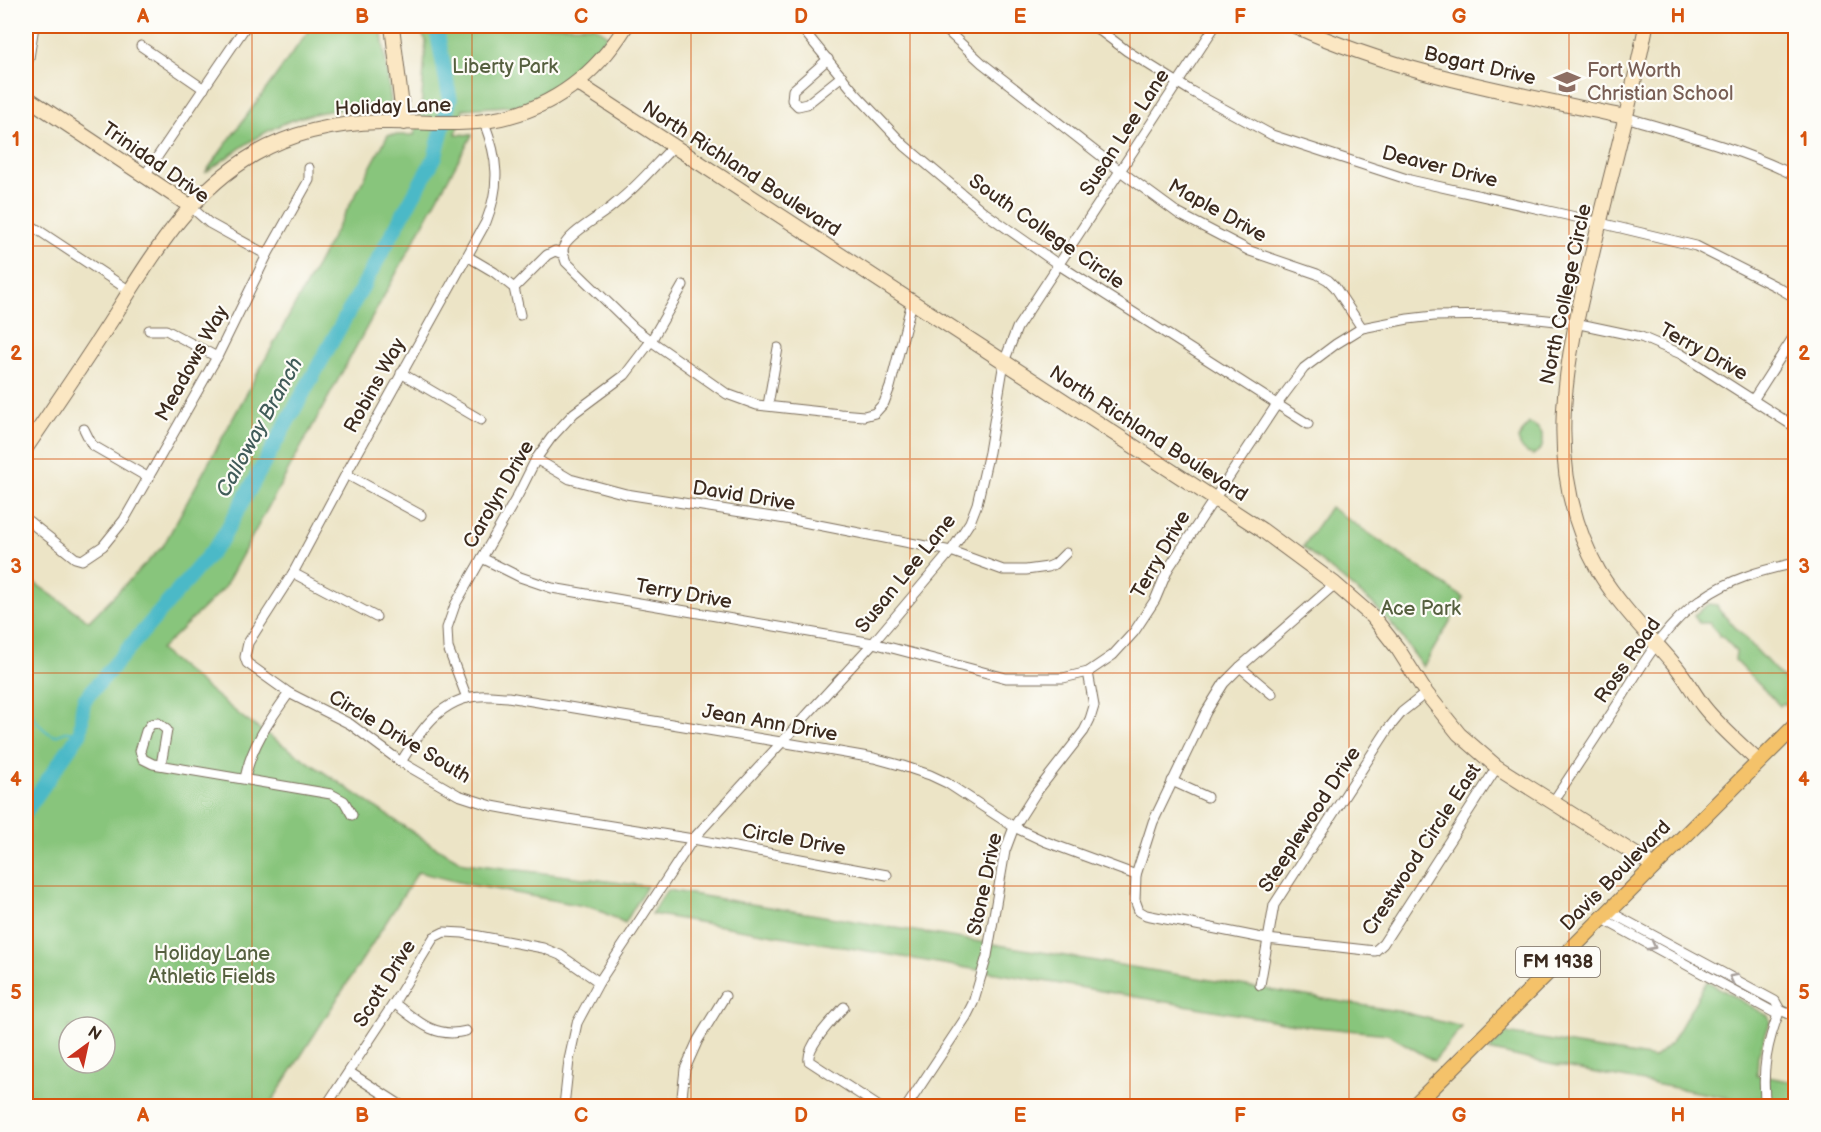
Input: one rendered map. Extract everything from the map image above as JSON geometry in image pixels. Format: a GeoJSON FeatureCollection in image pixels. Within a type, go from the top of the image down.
{"type":"FeatureCollection","features":[{"type":"Feature","properties":{"kind":"main road","name":"Davis Boulevard"},"geometry":{"type":"LineString","coordinates":[[1414,1107],[1796,725]]}},
{"type":"Feature","properties":{"kind":"street"},"geometry":{"type":"LineString","coordinates":[[26,65],[34,26]]}},
{"type":"Feature","properties":{"kind":"street"},"geometry":{"type":"LineString","coordinates":[[145,175],[246,26]]}},
{"type":"Feature","properties":{"kind":"street"},"geometry":{"type":"LineString","coordinates":[[392,26],[410,123]]}},
{"type":"Feature","properties":{"kind":"street","name":"Holiday Lane"},"geometry":{"type":"LineString","coordinates":[[26,448],[171,228],[208,188],[239,163],[289,138],[342,125],[484,122],[537,108],[577,83],[597,64],[626,26]]}},
{"type":"Feature","properties":{"kind":"street","name":"South College Circle"},"geometry":{"type":"LineString","coordinates":[[800,26],[905,146],[985,213],[1059,265],[1308,424]]}},
{"type":"Feature","properties":{"kind":"street","name":"Maple Drive"},"geometry":{"type":"LineString","coordinates":[[942,26],[982,63],[1119,170],[1189,219],[1250,251],[1328,280],[1362,328]]}},
{"type":"Feature","properties":{"kind":"street","name":"Deaver Drive"},"geometry":{"type":"LineString","coordinates":[[1094,26],[1127,51],[1178,83],[1272,135],[1410,180],[1696,246],[1796,298]]}},
{"type":"Feature","properties":{"kind":"street","name":"Susan Lee Lane"},"geometry":{"type":"LineString","coordinates":[[564,1107],[569,1060],[577,1023],[599,982],[693,839],[873,643],[951,552],[970,522],[977,504],[989,452],[1004,362],[1017,328],[1215,26]]}},
{"type":"Feature","properties":{"kind":"street","name":"Bogart Drive"},"geometry":{"type":"LineString","coordinates":[[1295,26],[1365,55],[1418,71],[1625,117],[1717,143],[1768,162],[1796,176]]}},
{"type":"Feature","properties":{"kind":"street","name":"North College Circle"},"geometry":{"type":"LineString","coordinates":[[1646,26],[1575,323],[1563,402],[1562,440],[1570,491],[1580,528],[1599,572],[1656,645],[1675,665],[1706,710],[1759,762]]}},
{"type":"Feature","properties":{"kind":"street"},"geometry":{"type":"LineString","coordinates":[[141,46],[204,89]]}},
{"type":"Feature","properties":{"kind":"street"},"geometry":{"type":"LineString","coordinates":[[828,59],[793,90],[792,100],[798,106],[807,104],[842,76]]}},
{"type":"Feature","properties":{"kind":"street","name":"North Richland Boulevard"},"geometry":{"type":"LineString","coordinates":[[577,83],[1262,530],[1335,584],[1373,617],[1398,649],[1426,693],[1459,734],[1497,767],[1654,866]]}},
{"type":"Feature","properties":{"kind":"street","name":"Trinidad Drive"},"geometry":{"type":"LineString","coordinates":[[26,97],[145,175],[190,206],[209,223],[267,255]]}},
{"type":"Feature","properties":{"kind":"street","name":"Robins Way"},"geometry":{"type":"LineString","coordinates":[[245,657],[248,643],[293,573],[486,222],[493,204],[497,172],[484,122]]}},
{"type":"Feature","properties":{"kind":"street"},"geometry":{"type":"LineString","coordinates":[[673,147],[618,202],[573,236],[566,244],[563,255],[566,262],[634,328],[727,394],[757,405],[864,416],[875,413],[884,403],[890,387],[912,302]]}},
{"type":"Feature","properties":{"kind":"street","name":"Meadows Way"},"geometry":{"type":"LineString","coordinates":[[26,519],[75,558],[82,560],[103,546],[116,532],[217,357],[267,255],[309,180],[309,168]]}},
{"type":"Feature","properties":{"kind":"street"},"geometry":{"type":"LineString","coordinates":[[26,222],[130,291]]}},
{"type":"Feature","properties":{"kind":"street"},"geometry":{"type":"LineString","coordinates":[[514,288],[547,255],[555,251],[563,255]]}},
{"type":"Feature","properties":{"kind":"street"},"geometry":{"type":"LineString","coordinates":[[467,256],[514,288],[520,315]]}},
{"type":"Feature","properties":{"kind":"street","name":"Carolyn Drive"},"geometry":{"type":"LineString","coordinates":[[467,698],[448,648],[447,628],[455,605],[536,459],[551,438],[574,413],[625,375],[651,341],[682,285]]}},
{"type":"Feature","properties":{"kind":"street","name":"Terry Drive"},"geometry":{"type":"LineString","coordinates":[[482,558],[520,577],[552,588],[873,643],[1006,678],[1063,678],[1088,672],[1113,655],[1134,632],[1155,600],[1168,569],[1277,404],[1304,368],[1362,328],[1434,316],[1471,315],[1500,315],[1575,323],[1651,341],[1681,354],[1795,427]]}},
{"type":"Feature","properties":{"kind":"street"},"geometry":{"type":"LineString","coordinates":[[149,330],[166,330],[217,357]]}},
{"type":"Feature","properties":{"kind":"street"},"geometry":{"type":"LineString","coordinates":[[1754,400],[1796,333]]}},
{"type":"Feature","properties":{"kind":"street"},"geometry":{"type":"LineString","coordinates":[[768,405],[778,348]]}},
{"type":"Feature","properties":{"kind":"street"},"geometry":{"type":"LineString","coordinates":[[401,374],[481,420]]}},
{"type":"Feature","properties":{"kind":"street"},"geometry":{"type":"LineString","coordinates":[[84,429],[92,445],[149,478]]}},
{"type":"Feature","properties":{"kind":"street","name":"David Drive"},"geometry":{"type":"LineString","coordinates":[[536,459],[570,479],[626,494],[798,522],[951,552],[1003,570],[1048,567],[1055,564],[1066,553]]}},
{"type":"Feature","properties":{"kind":"street"},"geometry":{"type":"LineString","coordinates":[[346,474],[421,515]]}},
{"type":"Feature","properties":{"kind":"street","name":"Ross Road"},"geometry":{"type":"LineString","coordinates":[[1554,802],[1656,645],[1679,618],[1701,599],[1723,586],[1758,571],[1796,563]]}},
{"type":"Feature","properties":{"kind":"street"},"geometry":{"type":"LineString","coordinates":[[293,573],[376,617]]}},
{"type":"Feature","properties":{"kind":"street"},"geometry":{"type":"LineString","coordinates":[[1267,939],[1146,915],[1137,908],[1136,875],[1153,822],[1206,712],[1224,683],[1335,584]]}},
{"type":"Feature","properties":{"kind":"street","name":"Circle Drive South"},"geometry":{"type":"LineString","coordinates":[[245,657],[247,663],[289,693],[350,724],[401,762],[458,795],[492,806],[693,839]]}},
{"type":"Feature","properties":{"kind":"street"},"geometry":{"type":"LineString","coordinates":[[1240,667],[1272,694]]}},
{"type":"Feature","properties":{"kind":"street","name":"Stone Drive"},"geometry":{"type":"LineString","coordinates":[[908,1107],[973,1003],[987,957],[1001,870],[1014,827],[1040,786],[1084,731],[1090,719],[1094,706],[1088,672]]}},
{"type":"Feature","properties":{"kind":"street"},"geometry":{"type":"LineString","coordinates":[[245,778],[252,752],[265,726],[289,693]]}},
{"type":"Feature","properties":{"kind":"street","name":"Steeplewood Drive"},"geometry":{"type":"LineString","coordinates":[[1260,984],[1274,905],[1388,729],[1402,712],[1426,693]]}},
{"type":"Feature","properties":{"kind":"street","name":"Jean Ann Drive"},"geometry":{"type":"LineString","coordinates":[[401,762],[417,735],[430,720],[455,702],[480,696],[508,697],[874,758],[930,775],[947,783],[1014,827],[1044,841],[1136,875]]}},
{"type":"Feature","properties":{"kind":"street"},"geometry":{"type":"LineString","coordinates":[[161,765],[331,794],[344,801],[352,815]]}},
{"type":"Feature","properties":{"kind":"street","name":"Crestwood Circle East"},"geometry":{"type":"LineString","coordinates":[[1267,939],[1375,951],[1383,944],[1497,767]]}},
{"type":"Feature","properties":{"kind":"street"},"geometry":{"type":"LineString","coordinates":[[1172,782],[1207,797]]}},
{"type":"Feature","properties":{"kind":"street","name":"Circle Drive"},"geometry":{"type":"LineString","coordinates":[[693,839],[887,875]]}},
{"type":"Feature","properties":{"kind":"street"},"geometry":{"type":"LineString","coordinates":[[1605,914],[1775,1013],[1780,1010]]}},
{"type":"Feature","properties":{"kind":"street","name":"Scott Drive"},"geometry":{"type":"LineString","coordinates":[[326,1107],[434,937],[444,932],[463,933],[543,948],[560,955],[599,982]]}},
{"type":"Feature","properties":{"kind":"street"},"geometry":{"type":"LineString","coordinates":[[681,1107],[682,1080],[687,1062],[724,996]]}},
{"type":"Feature","properties":{"kind":"street"},"geometry":{"type":"LineString","coordinates":[[394,1003],[435,1031],[443,1034],[466,1031]]}},
{"type":"Feature","properties":{"kind":"street"},"geometry":{"type":"LineString","coordinates":[[844,1006],[812,1047],[808,1055],[809,1061],[878,1107]]}},
{"type":"Feature","properties":{"kind":"street"},"geometry":{"type":"LineString","coordinates":[[1780,1010],[1796,1017]]}},
{"type":"Feature","properties":{"kind":"street"},"geometry":{"type":"LineString","coordinates":[[1766,1107],[1763,1080],[1769,1037],[1780,1010]]}},
{"type":"Feature","properties":{"kind":"street"},"geometry":{"type":"LineString","coordinates":[[349,1072],[402,1107]]}},
{"type":"Feature","properties":{"kind":"green space"},"geometry":{"type":"Polygon","coordinates":[[[312,26],[381,26],[391,102],[386,106],[323,112],[289,121],[251,141],[205,173],[312,26]]]}},
{"type":"Feature","properties":{"kind":"green space"},"geometry":{"type":"Polygon","coordinates":[[[416,26],[594,26],[608,35],[580,70],[522,105],[463,109],[456,134],[472,135],[224,588],[160,650],[246,720],[432,845],[464,863],[647,886],[625,923],[594,908],[467,884],[418,872],[269,1106],[26,1106],[26,577],[89,621],[163,546],[388,135],[414,135],[421,110],[426,40],[416,26]]]}},
{"type":"Feature","properties":{"kind":"green space"},"geometry":{"type":"Polygon","coordinates":[[[1529,423],[1540,430],[1543,437],[1541,449],[1533,455],[1523,450],[1518,439],[1529,423]]]}},
{"type":"Feature","properties":{"kind":"green space","name":"Ace Park"},"geometry":{"type":"Polygon","coordinates":[[[1330,507],[1464,598],[1423,667],[1396,629],[1372,603],[1303,547],[1330,507]]]}},
{"type":"Feature","properties":{"kind":"green space"},"geometry":{"type":"Polygon","coordinates":[[[1709,604],[1717,605],[1719,610],[1793,689],[1795,697],[1793,701],[1780,706],[1735,660],[1736,651],[1722,636],[1719,637],[1709,623],[1699,623],[1694,615],[1709,604]]]}},
{"type":"Feature","properties":{"kind":"green space"},"geometry":{"type":"Polygon","coordinates":[[[667,890],[1403,1012],[1462,1027],[1434,1061],[1388,1034],[1306,1026],[651,914],[667,890]]]}},
{"type":"Feature","properties":{"kind":"green space"},"geometry":{"type":"Polygon","coordinates":[[[1707,981],[1768,1016],[1770,1022],[1758,1056],[1757,1075],[1795,1082],[1795,1106],[1770,1106],[1549,1064],[1489,1050],[1506,1033],[1654,1058],[1672,1042],[1707,981]]]}},
{"type":"Feature","properties":{"kind":"waterway","name":"Calloway Branch"},"geometry":{"type":"LineString","coordinates":[[26,811],[80,733],[85,699],[220,542],[435,157],[450,99],[436,26]]}},
{"type":"Feature","properties":{"kind":"waterway"},"geometry":{"type":"LineString","coordinates":[[26,706],[45,730],[55,736],[71,732],[75,740]]}},
{"type":"Feature","properties":{"kind":"place","name":"Fort Worth Christian School"},"geometry":{"type":"Point","coordinates":[1567,82]}},
{"type":"Feature","properties":{"kind":"park label","name":"Liberty Park"},"geometry":{"type":"Point","coordinates":[505,66]}},
{"type":"Feature","properties":{"kind":"park label","name":"Holiday Lane Athletic Fields"},"geometry":{"type":"Point","coordinates":[212,964]}}]}
